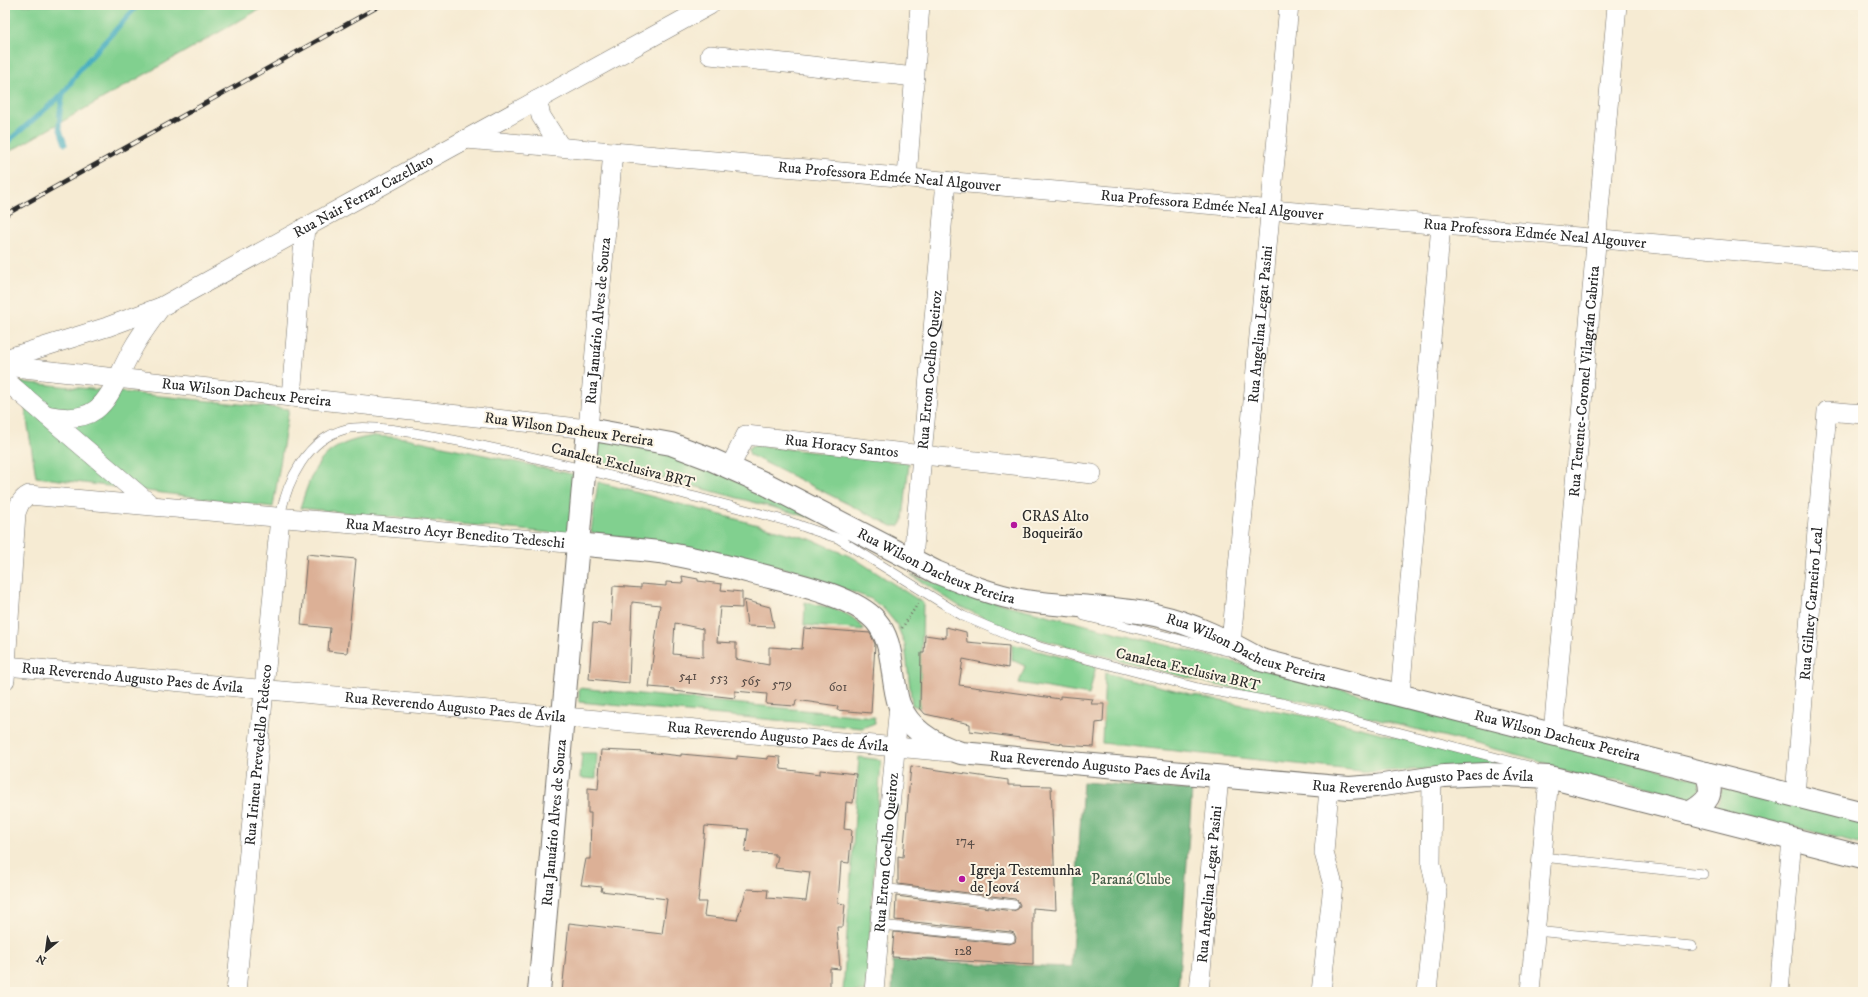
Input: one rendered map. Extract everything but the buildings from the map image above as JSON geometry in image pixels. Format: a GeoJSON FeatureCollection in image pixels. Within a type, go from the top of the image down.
{"type":"FeatureCollection","features":[{"type":"Feature","properties":{"kind":"main road","name":"Rua Wilson Dacheux Pereira"},"geometry":{"type":"LineString","coordinates":[[588,429],[671,444],[730,467],[913,558],[936,572],[965,584],[1025,601],[1103,608],[1156,615],[1178,622],[1231,644],[1261,660],[1863,813]]}},
{"type":"Feature","properties":{"kind":"main road","name":"Rua Januário Alves de Souza"},"geometry":{"type":"LineString","coordinates":[[539,992],[588,429]]}},
{"type":"Feature","properties":{"kind":"main road","name":"Rua Maestro Acyr Benedito Tedeschi"},"geometry":{"type":"LineString","coordinates":[[578,544],[659,552],[683,556],[796,584],[853,604],[876,620]]}},
{"type":"Feature","properties":{"kind":"main road","name":"Rua Erton Coelho Queiroz"},"geometry":{"type":"LineString","coordinates":[[876,620],[885,634],[890,647],[899,704]]}},
{"type":"Feature","properties":{"kind":"main road"},"geometry":{"type":"LineString","coordinates":[[899,704],[910,722],[921,733],[943,748],[961,753]]}},
{"type":"Feature","properties":{"kind":"main road","name":"Rua Reverendo Augusto Paes de Ávila"},"geometry":{"type":"LineString","coordinates":[[961,753],[1219,777],[1361,788],[1432,777],[1487,774],[1549,777]]}},
{"type":"Feature","properties":{"kind":"main road"},"geometry":{"type":"LineString","coordinates":[[1690,813],[1702,805],[1708,798],[1711,790],[1710,782],[1706,773]]}},
{"type":"Feature","properties":{"kind":"main road"},"geometry":{"type":"LineString","coordinates":[[1549,777],[1863,857]]}},
{"type":"Feature","properties":{"kind":"street","name":"Rua Nair Ferraz Cazellato"},"geometry":{"type":"LineString","coordinates":[[5,359],[107,327],[161,306],[710,5]]}},
{"type":"Feature","properties":{"kind":"street"},"geometry":{"type":"LineString","coordinates":[[907,178],[920,5]]}},
{"type":"Feature","properties":{"kind":"street","name":"Rua Angelina Legat Pasini"},"geometry":{"type":"LineString","coordinates":[[1231,644],[1289,5]]}},
{"type":"Feature","properties":{"kind":"street","name":"Rua Tenente-Coronel Vilagrán Cabrita"},"geometry":{"type":"LineString","coordinates":[[1553,734],[1617,5]]}},
{"type":"Feature","properties":{"kind":"street"},"geometry":{"type":"LineString","coordinates":[[710,55],[915,77]]}},
{"type":"Feature","properties":{"kind":"street"},"geometry":{"type":"LineString","coordinates":[[537,100],[541,116],[560,146]]}},
{"type":"Feature","properties":{"kind":"street","name":"Rua Professora Edmée Neal Algouver"},"geometry":{"type":"LineString","coordinates":[[466,139],[560,146],[613,152],[1863,262]]}},
{"type":"Feature","properties":{"kind":"street","name":"Rua Januário Alves de Souza"},"geometry":{"type":"LineString","coordinates":[[588,429],[613,152]]}},
{"type":"Feature","properties":{"kind":"street","name":"Rua Erton Coelho Queiroz"},"geometry":{"type":"LineString","coordinates":[[913,558],[946,181]]}},
{"type":"Feature","properties":{"kind":"street"},"geometry":{"type":"LineString","coordinates":[[1400,695],[1441,225]]}},
{"type":"Feature","properties":{"kind":"street"},"geometry":{"type":"LineString","coordinates":[[291,397],[305,227]]}},
{"type":"Feature","properties":{"kind":"street"},"geometry":{"type":"LineString","coordinates":[[46,415],[65,419],[78,418],[91,413],[100,406],[106,399],[118,378],[141,334],[161,306]]}},
{"type":"Feature","properties":{"kind":"street","name":"Rua Wilson Dacheux Pereira"},"geometry":{"type":"LineString","coordinates":[[5,366],[588,429]]}},
{"type":"Feature","properties":{"kind":"street"},"geometry":{"type":"LineString","coordinates":[[5,380],[151,505]]}},
{"type":"Feature","properties":{"kind":"street","name":"Rua Gilney Carneiro Leal"},"geometry":{"type":"LineString","coordinates":[[1795,795],[1827,411],[1863,414]]}},
{"type":"Feature","properties":{"kind":"street","name":"Rua Horacy Santos"},"geometry":{"type":"LineString","coordinates":[[730,467],[746,435],[1092,474]]}},
{"type":"Feature","properties":{"kind":"street","name":"Rua Maestro Acyr Benedito Tedeschi"},"geometry":{"type":"LineString","coordinates":[[6,673],[16,513],[23,498],[30,495],[578,544]]}},
{"type":"Feature","properties":{"kind":"street","name":"Rua Irineu Prevedello Tedesco"},"geometry":{"type":"LineString","coordinates":[[236,992],[280,517]]}},
{"type":"Feature","properties":{"kind":"street","name":"Rua Reverendo Augusto Paes de Ávila"},"geometry":{"type":"LineString","coordinates":[[6,673],[264,690],[961,753]]}},
{"type":"Feature","properties":{"kind":"street","name":"Rua Erton Coelho Queiroz"},"geometry":{"type":"LineString","coordinates":[[874,992],[899,704]]}},
{"type":"Feature","properties":{"kind":"street","name":"Rua Angelina Legat Pasini"},"geometry":{"type":"LineString","coordinates":[[1199,992],[1219,777]]}},
{"type":"Feature","properties":{"kind":"street"},"geometry":{"type":"LineString","coordinates":[[1427,992],[1437,892],[1431,864],[1432,777]]}},
{"type":"Feature","properties":{"kind":"street"},"geometry":{"type":"LineString","coordinates":[[1530,992],[1549,777]]}},
{"type":"Feature","properties":{"kind":"street"},"geometry":{"type":"LineString","coordinates":[[1321,992],[1333,885],[1324,853],[1329,786]]}},
{"type":"Feature","properties":{"kind":"street"},"geometry":{"type":"LineString","coordinates":[[1779,992],[1792,838]]}},
{"type":"Feature","properties":{"kind":"lane","name":"Canaleta Exclusiva BRT"},"geometry":{"type":"LineString","coordinates":[[280,517],[284,498],[291,479],[305,456],[323,439],[347,429],[372,428],[435,437],[585,469],[777,519],[839,539],[913,558]]}},
{"type":"Feature","properties":{"kind":"lane","name":"Canaleta Exclusiva BRT"},"geometry":{"type":"LineString","coordinates":[[839,539],[963,616],[992,629],[1055,651],[1202,689],[1332,714],[1529,766],[1549,777]]}},
{"type":"Feature","properties":{"kind":"lane","name":"Canaleta Exclusiva BRT"},"geometry":{"type":"LineString","coordinates":[[1025,601],[1261,660]]}},
{"type":"Feature","properties":{"kind":"lane"},"geometry":{"type":"LineString","coordinates":[[1542,857],[1703,874]]}},
{"type":"Feature","properties":{"kind":"lane"},"geometry":{"type":"LineString","coordinates":[[883,888],[1014,905]]}},
{"type":"Feature","properties":{"kind":"lane"},"geometry":{"type":"LineString","coordinates":[[880,925],[1010,938]]}},
{"type":"Feature","properties":{"kind":"lane"},"geometry":{"type":"LineString","coordinates":[[1535,930],[1692,946]]}},
{"type":"Feature","properties":{"kind":"path"},"geometry":{"type":"LineString","coordinates":[[890,647],[925,593]]}},
{"type":"Feature","properties":{"kind":"green space"},"geometry":{"type":"Polygon","coordinates":[[[5,5],[267,5],[5,154],[5,5]]]}},
{"type":"Feature","properties":{"kind":"green space"},"geometry":{"type":"Polygon","coordinates":[[[21,382],[289,409],[273,507],[36,477],[21,382]]]}},
{"type":"Feature","properties":{"kind":"green space"},"geometry":{"type":"Polygon","coordinates":[[[373,436],[406,438],[576,475],[572,535],[300,508],[316,467],[323,458],[331,451],[342,445],[373,436]]]}},
{"type":"Feature","properties":{"kind":"green space"},"geometry":{"type":"Polygon","coordinates":[[[609,441],[625,442],[684,458],[835,524],[592,459],[595,444],[609,441]]]}},
{"type":"Feature","properties":{"kind":"green space"},"geometry":{"type":"Polygon","coordinates":[[[753,445],[909,463],[903,520],[899,526],[892,526],[750,455],[748,449],[753,445]]]}},
{"type":"Feature","properties":{"kind":"green space"},"geometry":{"type":"Polygon","coordinates":[[[598,482],[810,539],[854,558],[923,603],[920,708],[912,705],[905,645],[897,625],[884,609],[871,599],[799,572],[761,563],[591,532],[598,482]]]}},
{"type":"Feature","properties":{"kind":"green space"},"geometry":{"type":"Polygon","coordinates":[[[911,575],[995,602],[1698,779],[1701,789],[1693,799],[1620,780],[1589,778],[1564,771],[1538,760],[1296,699],[1216,685],[1043,640],[1002,626],[959,606],[911,575]]]}},
{"type":"Feature","properties":{"kind":"green space"},"geometry":{"type":"Polygon","coordinates":[[[805,602],[838,610],[853,618],[864,630],[804,625],[805,602]]]}},
{"type":"Feature","properties":{"kind":"green space"},"geometry":{"type":"Polygon","coordinates":[[[1012,644],[1096,666],[1089,695],[1019,683],[1025,666],[1012,660],[1012,644]]]}},
{"type":"Feature","properties":{"kind":"green space"},"geometry":{"type":"Polygon","coordinates":[[[1105,673],[1215,700],[1324,719],[1510,765],[1370,772],[1102,743],[1105,673]]]}},
{"type":"Feature","properties":{"kind":"green space"},"geometry":{"type":"Polygon","coordinates":[[[579,688],[874,717],[875,723],[862,728],[579,702],[579,688]]]}},
{"type":"Feature","properties":{"kind":"green space"},"geometry":{"type":"Polygon","coordinates":[[[582,753],[597,753],[596,779],[580,778],[582,753]]]}},
{"type":"Feature","properties":{"kind":"green space"},"geometry":{"type":"Polygon","coordinates":[[[859,757],[881,760],[866,992],[843,992],[859,757]]]}},
{"type":"Feature","properties":{"kind":"green space","name":"Paraná Clube"},"geometry":{"type":"Polygon","coordinates":[[[1083,782],[1192,790],[1178,992],[892,992],[893,961],[1071,967],[1083,782]]]}},
{"type":"Feature","properties":{"kind":"green space"},"geometry":{"type":"Polygon","coordinates":[[[1722,788],[1863,820],[1863,844],[1717,808],[1722,788]]]}},
{"type":"Feature","properties":{"kind":"waterway"},"geometry":{"type":"LineString","coordinates":[[65,144],[59,127],[63,94],[81,68],[138,5]]}},
{"type":"Feature","properties":{"kind":"waterway"},"geometry":{"type":"LineString","coordinates":[[5,144],[63,94]]}},
{"type":"Feature","properties":{"kind":"railway"},"geometry":{"type":"LineString","coordinates":[[5,215],[381,5]]}},
{"type":"Feature","properties":{"kind":"place","name":"CRAS Alto Boqueirão"},"geometry":{"type":"Point","coordinates":[1014,525]}},
{"type":"Feature","properties":{"kind":"place","name":"Igreja Testemunha de Jeová"},"geometry":{"type":"Point","coordinates":[962,879]}}]}
